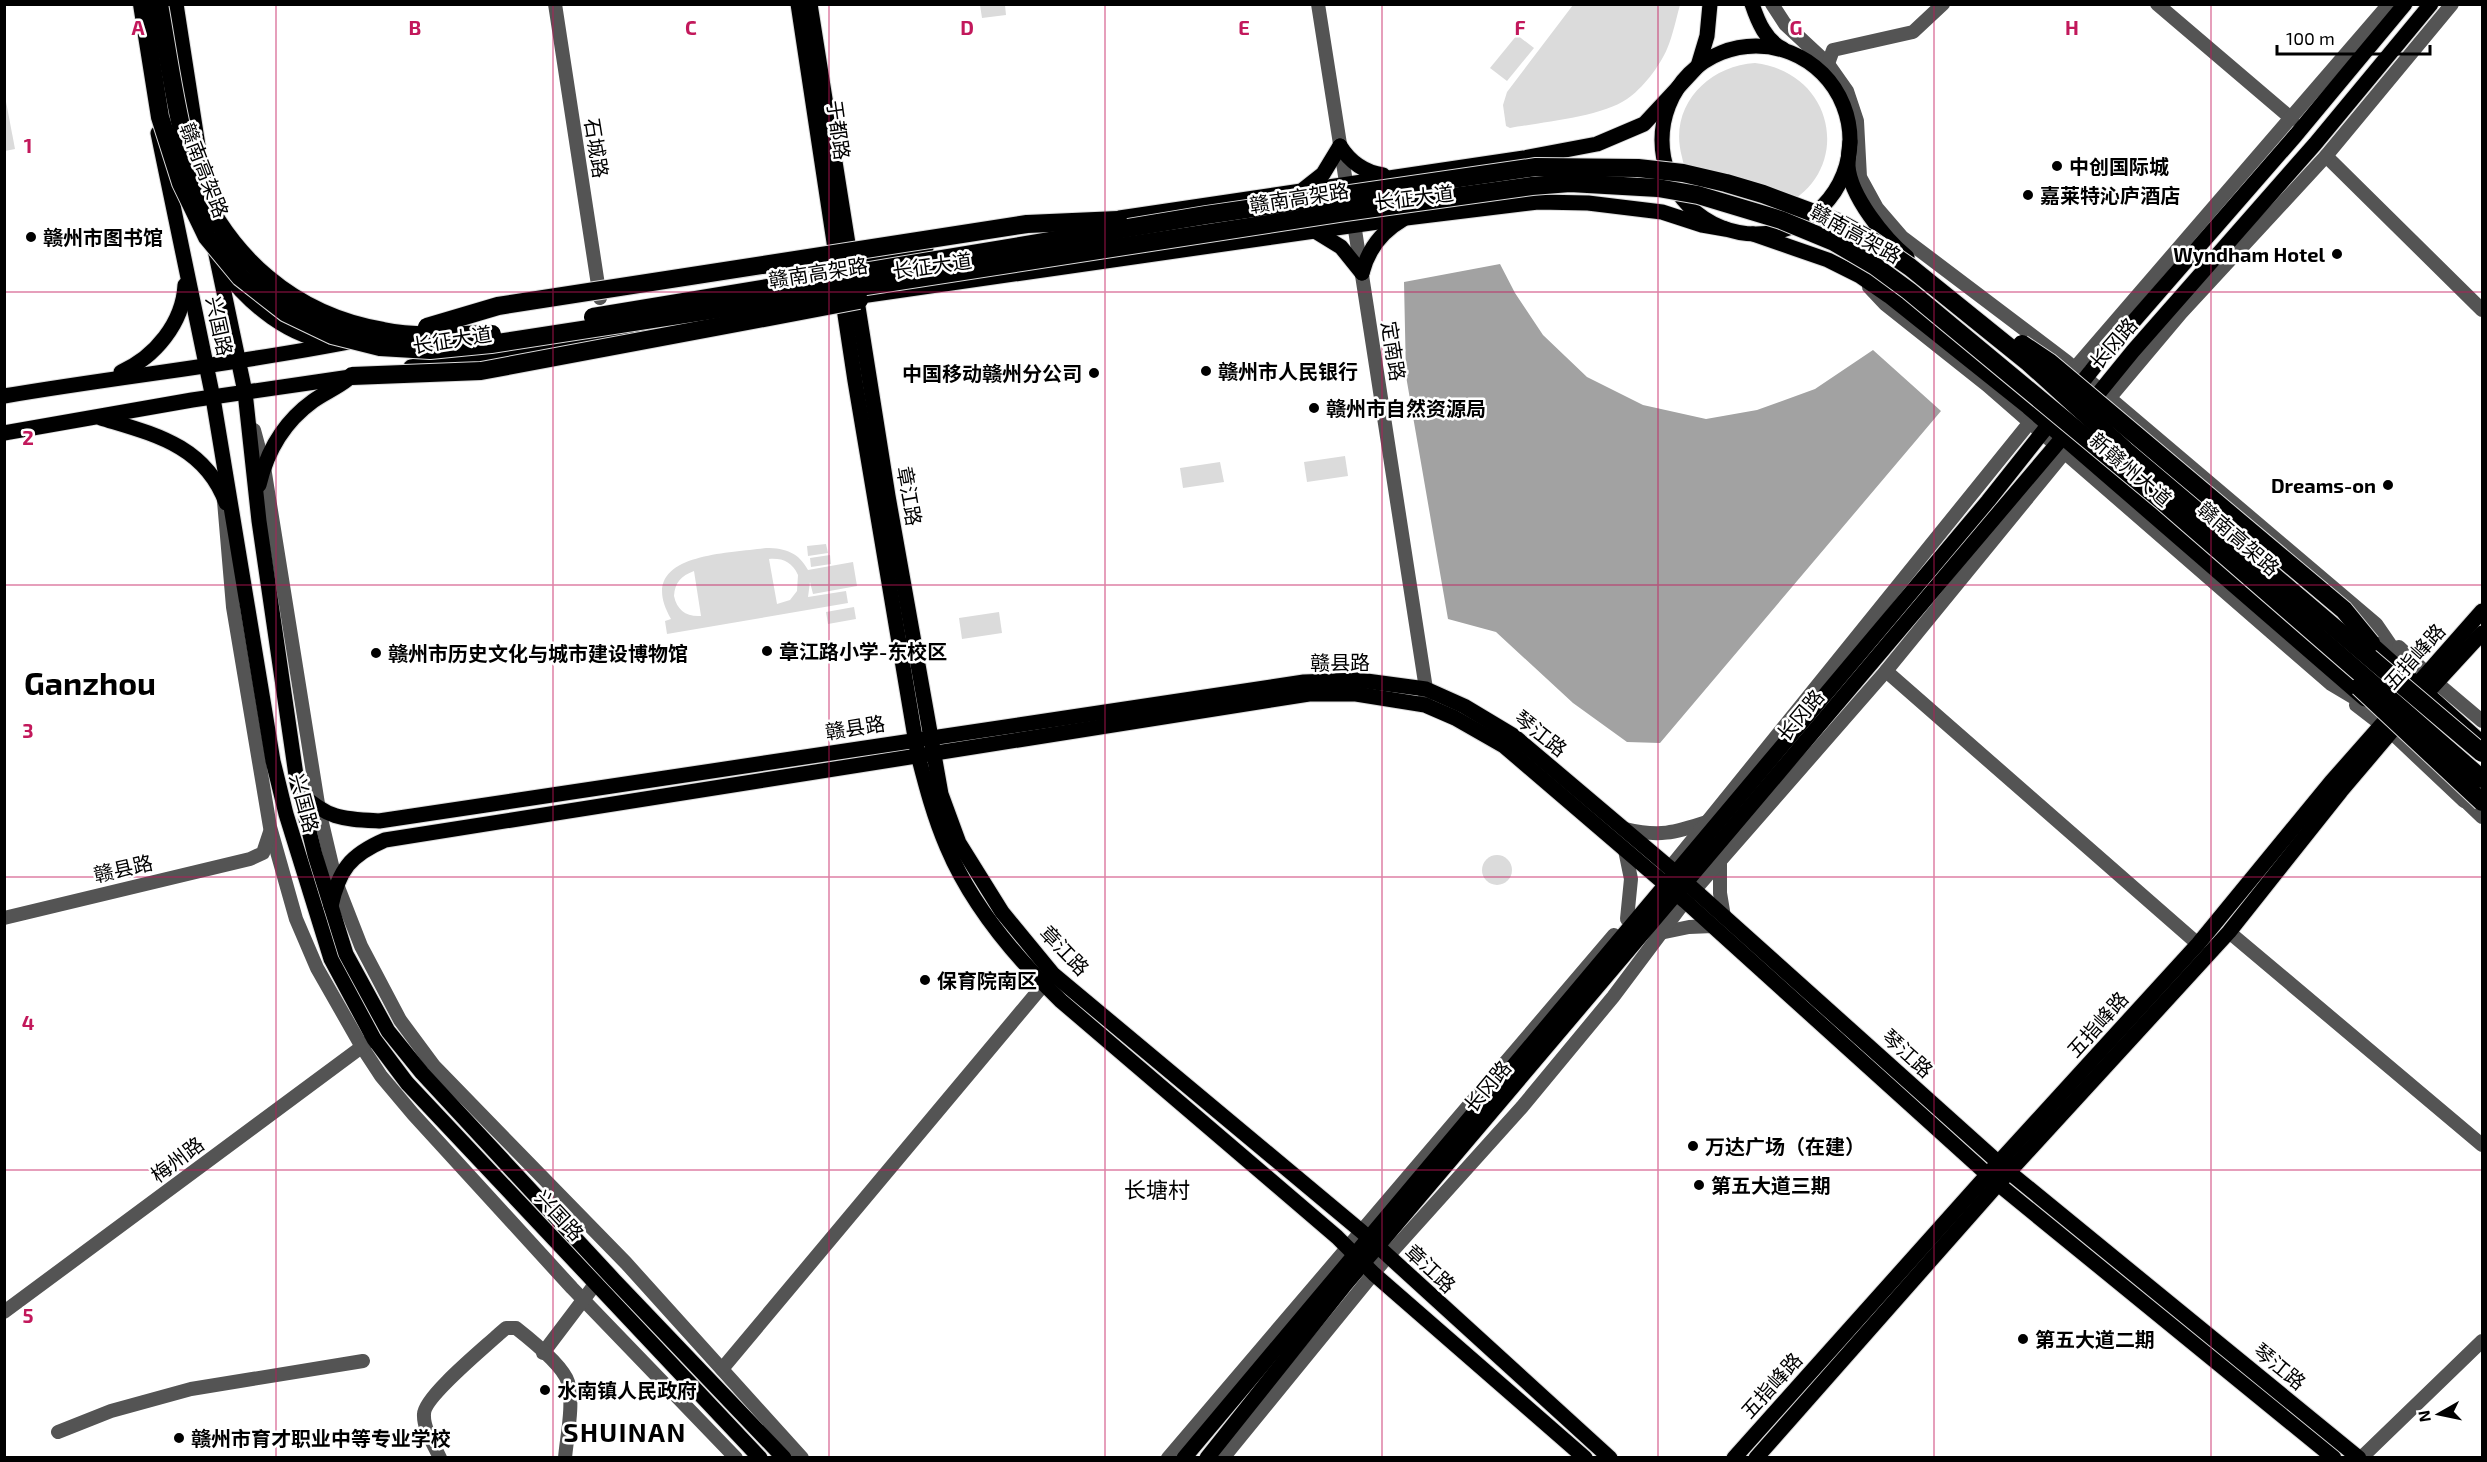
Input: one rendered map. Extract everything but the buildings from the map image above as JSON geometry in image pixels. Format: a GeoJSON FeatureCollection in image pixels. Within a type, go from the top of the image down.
{"type":"FeatureCollection","features":[{"type":"Feature","properties":{"kind":"highway","name":"赣南高架路"},"geometry":{"type":"LineString","coordinates":[[142,4],[160,117],[181,183],[207,237],[240,277],[285,313],[332,335],[380,347],[430,350],[491,344],[1345,212],[1532,186],[1592,184],[1658,188],[1698,195],[1804,228],[1834,242],[1875,266],[1909,291],[2035,412],[2161,500],[2482,779]]}},
{"type":"Feature","properties":{"kind":"highway","name":"赣南高架路"},"geometry":{"type":"LineString","coordinates":[[159,4],[177,111],[192,173],[220,228],[252,266],[292,298],[336,320],[384,332],[491,334],[1206,215],[1536,167],[1638,168],[1683,173],[1763,194],[1838,222],[1871,240],[1910,267],[2029,363],[2125,450],[2482,753]]}},
{"type":"Feature","properties":{"kind":"highway"},"geometry":{"type":"LineString","coordinates":[[427,327],[498,306],[1027,224],[1206,215]]}},
{"type":"Feature","properties":{"kind":"highway"},"geometry":{"type":"LineString","coordinates":[[352,376],[481,371],[808,310],[1060,257]]}},
{"type":"Feature","properties":{"kind":"highway"},"geometry":{"type":"LineString","coordinates":[[1910,267],[2049,362],[2344,610],[2371,643]]}},
{"type":"Feature","properties":{"kind":"highway"},"geometry":{"type":"LineString","coordinates":[[2035,412],[2156,506],[2301,633],[2476,802]]}},
{"type":"Feature","properties":{"kind":"main road","name":"兴国路"},"geometry":{"type":"LineString","coordinates":[[135,4],[154,117],[213,398],[236,525],[273,761],[286,814],[331,959],[368,1043],[760,1458]]}},
{"type":"Feature","properties":{"kind":"main road","name":"兴国路"},"geometry":{"type":"LineString","coordinates":[[176,4],[216,258],[240,360],[259,521],[300,793],[315,855],[346,954],[388,1031],[422,1073],[614,1280],[784,1458]]}},
{"type":"Feature","properties":{"kind":"main road","name":"于都路"},"geometry":{"type":"LineString","coordinates":[[798,4],[844,261]]}},
{"type":"Feature","properties":{"kind":"main road","name":"于都路"},"geometry":{"type":"LineString","coordinates":[[810,4],[844,261]]}},
{"type":"Feature","properties":{"kind":"main road"},"geometry":{"type":"LineString","coordinates":[[1710,4],[1707,36],[1698,66],[1678,88],[1665,119],[1663,145],[1667,170],[1674,186],[1696,212],[1725,229],[1753,234],[1789,228],[1806,220],[1820,208],[1833,194],[1842,178],[1850,142],[1843,106],[1826,70],[1773,44],[1765,33],[1752,4]]}},
{"type":"Feature","properties":{"kind":"main road","name":"长冈路"},"geometry":{"type":"LineString","coordinates":[[1677,884],[2074,394],[2080,373],[2405,4]]}},
{"type":"Feature","properties":{"kind":"main road","name":"长冈路"},"geometry":{"type":"LineString","coordinates":[[1207,1458],[1373,1243],[1677,884],[2063,445],[2431,4]]}},
{"type":"Feature","properties":{"kind":"main road"},"geometry":{"type":"LineString","coordinates":[[1690,74],[1719,54],[1744,47],[1771,47],[1804,60]]}},
{"type":"Feature","properties":{"kind":"main road","name":"长征大道"},"geometry":{"type":"LineString","coordinates":[[4,396],[240,360],[600,298],[1035,229],[1156,214],[1346,183],[1524,158],[1597,144],[1644,124],[1678,88]]}},
{"type":"Feature","properties":{"kind":"main road","name":"新赣州大道"},"geometry":{"type":"LineString","coordinates":[[1850,142],[1848,168],[1853,183],[1868,213],[1887,239],[2371,643],[2427,683],[2482,743]]}},
{"type":"Feature","properties":{"kind":"main road"},"geometry":{"type":"LineString","coordinates":[[1303,190],[1323,174],[1340,146],[1354,163],[1366,171],[1396,176]]}},
{"type":"Feature","properties":{"kind":"main road","name":"长征大道"},"geometry":{"type":"LineString","coordinates":[[4,433],[245,392],[850,298],[1406,218],[1538,202],[1588,203],[1662,212],[1702,225],[1725,229]]}},
{"type":"Feature","properties":{"kind":"main road"},"geometry":{"type":"LineString","coordinates":[[1362,273],[1369,254],[1380,237],[1406,218]]}},
{"type":"Feature","properties":{"kind":"main road"},"geometry":{"type":"LineString","coordinates":[[1314,231],[1341,247],[1362,273]]}},
{"type":"Feature","properties":{"kind":"main road","name":"新赣州大道"},"geometry":{"type":"LineString","coordinates":[[1753,234],[1811,253],[1860,276],[1889,296],[2035,412],[2045,429],[2063,445],[2344,682],[2476,802]]}},
{"type":"Feature","properties":{"kind":"main road"},"geometry":{"type":"LineString","coordinates":[[98,380],[122,372],[142,361],[172,327],[179,316],[184,296],[186,276],[183,249]]}},
{"type":"Feature","properties":{"kind":"main road"},"geometry":{"type":"LineString","coordinates":[[216,258],[235,285],[269,315],[315,338],[343,343]]}},
{"type":"Feature","properties":{"kind":"main road","name":"章江路"},"geometry":{"type":"LineString","coordinates":[[844,261],[941,794],[959,843],[1002,912],[1049,979],[1373,1243],[1610,1458]]}},
{"type":"Feature","properties":{"kind":"main road","name":"章江路"},"geometry":{"type":"LineString","coordinates":[[850,298],[855,381],[918,755],[929,798],[947,848],[966,883],[989,919],[1049,979],[1359,1260],[1585,1458]]}},
{"type":"Feature","properties":{"kind":"main road"},"geometry":{"type":"LineString","coordinates":[[259,521],[257,495],[264,467],[276,441],[292,419],[313,401],[337,388],[352,376]]}},
{"type":"Feature","properties":{"kind":"main road"},"geometry":{"type":"LineString","coordinates":[[97,417],[154,434],[196,458],[215,480],[236,525]]}},
{"type":"Feature","properties":{"kind":"main road","name":"五指峰路"},"geometry":{"type":"LineString","coordinates":[[2004,1167],[2427,683],[2482,611]]}},
{"type":"Feature","properties":{"kind":"main road","name":"五指峰路"},"geometry":{"type":"LineString","coordinates":[[2427,683],[2482,633]]}},
{"type":"Feature","properties":{"kind":"main road","name":"赣县路"},"geometry":{"type":"LineString","coordinates":[[300,793],[319,810],[346,820],[379,821],[1304,682],[1359,681],[1425,697]]}},
{"type":"Feature","properties":{"kind":"main road","name":"赣县路"},"geometry":{"type":"LineString","coordinates":[[331,906],[336,882],[352,860],[368,848],[385,840],[1309,694],[1425,697]]}},
{"type":"Feature","properties":{"kind":"main road","name":"琴江路"},"geometry":{"type":"LineString","coordinates":[[1425,697],[1464,706],[1514,736],[1625,830],[1677,884],[1993,1179],[2334,1458]]}},
{"type":"Feature","properties":{"kind":"main road","name":"琴江路"},"geometry":{"type":"LineString","coordinates":[[1425,697],[1455,718],[1504,746],[1625,850],[1677,884]]}},
{"type":"Feature","properties":{"kind":"main road","name":"五指峰路"},"geometry":{"type":"LineString","coordinates":[[1734,1458],[2004,1167],[2229,932],[2341,791],[2390,724]]}},
{"type":"Feature","properties":{"kind":"main road","name":"琴江路"},"geometry":{"type":"LineString","coordinates":[[1718,921],[2004,1167],[2360,1458]]}},
{"type":"Feature","properties":{"kind":"main road","name":"五指峰路"},"geometry":{"type":"LineString","coordinates":[[1756,1458],[1993,1179]]}},
{"type":"Feature","properties":{"kind":"main road","name":"长冈路"},"geometry":{"type":"LineString","coordinates":[[1184,1458],[1359,1260]]}},
{"type":"Feature","properties":{"kind":"street","name":"石城路"},"geometry":{"type":"LineString","coordinates":[[555,4],[600,298]]}},
{"type":"Feature","properties":{"kind":"street","name":"定南路"},"geometry":{"type":"LineString","coordinates":[[1318,4],[1346,183],[1355,226],[1425,697]]}},
{"type":"Feature","properties":{"kind":"street"},"geometry":{"type":"LineString","coordinates":[[1702,4],[1707,36]]}},
{"type":"Feature","properties":{"kind":"street"},"geometry":{"type":"LineString","coordinates":[[1761,4],[1765,33]]}},
{"type":"Feature","properties":{"kind":"street"},"geometry":{"type":"LineString","coordinates":[[1772,4],[1826,70],[1839,77],[1853,106],[1859,135],[1860,177],[1877,208],[1902,237],[2105,394],[2376,624],[2427,683],[2482,727]]}},
{"type":"Feature","properties":{"kind":"street"},"geometry":{"type":"LineString","coordinates":[[1826,70],[1833,50],[1913,32],[1943,4]]}},
{"type":"Feature","properties":{"kind":"street"},"geometry":{"type":"LineString","coordinates":[[2157,4],[2292,120]]}},
{"type":"Feature","properties":{"kind":"street"},"geometry":{"type":"LineString","coordinates":[[1373,1243],[1522,1107],[1612,997],[1660,933],[1677,884],[1707,822],[2035,412],[2062,383],[2080,373],[2389,4]]}},
{"type":"Feature","properties":{"kind":"street"},"geometry":{"type":"LineString","coordinates":[[2105,394],[2326,156],[2452,4]]}},
{"type":"Feature","properties":{"kind":"street"},"geometry":{"type":"LineString","coordinates":[[2326,156],[2482,310]]}},
{"type":"Feature","properties":{"kind":"street"},"geometry":{"type":"LineString","coordinates":[[245,392],[264,467],[319,810],[336,882],[361,946],[400,1020],[434,1066],[626,1263],[802,1458]]}},
{"type":"Feature","properties":{"kind":"street"},"geometry":{"type":"LineString","coordinates":[[213,398],[233,608],[270,827],[296,919],[317,968],[368,1043],[381,1076],[413,1114],[583,1300],[736,1458]]}},
{"type":"Feature","properties":{"kind":"street"},"geometry":{"type":"LineString","coordinates":[[1168,1458],[1359,1260],[1628,919],[1677,884],[1720,859],[1886,671],[1981,557],[2063,445],[2331,684],[2390,724]]}},
{"type":"Feature","properties":{"kind":"street"},"geometry":{"type":"LineString","coordinates":[[1886,671],[2198,944]]}},
{"type":"Feature","properties":{"kind":"street"},"geometry":{"type":"LineString","coordinates":[[2427,683],[2482,721]]}},
{"type":"Feature","properties":{"kind":"street"},"geometry":{"type":"LineString","coordinates":[[2476,802],[2482,817]]}},
{"type":"Feature","properties":{"kind":"street"},"geometry":{"type":"LineString","coordinates":[[1625,830],[1644,834],[1675,833],[1707,822]]}},
{"type":"Feature","properties":{"kind":"street"},"geometry":{"type":"LineString","coordinates":[[250,859],[263,853],[269,840],[270,827]]}},
{"type":"Feature","properties":{"kind":"street"},"geometry":{"type":"LineString","coordinates":[[1625,850],[1631,879],[1628,919]]}},
{"type":"Feature","properties":{"kind":"street"},"geometry":{"type":"LineString","coordinates":[[250,859],[270,863],[283,875]]}},
{"type":"Feature","properties":{"kind":"street","name":"赣县路"},"geometry":{"type":"LineString","coordinates":[[4,918],[250,859]]}},
{"type":"Feature","properties":{"kind":"street"},"geometry":{"type":"LineString","coordinates":[[1660,933],[1718,921],[1720,859]]}},
{"type":"Feature","properties":{"kind":"street"},"geometry":{"type":"LineString","coordinates":[[2229,932],[2482,1145]]}},
{"type":"Feature","properties":{"kind":"street"},"geometry":{"type":"LineString","coordinates":[[722,1369],[1049,979]]}},
{"type":"Feature","properties":{"kind":"street","name":"梅州路"},"geometry":{"type":"LineString","coordinates":[[4,1312],[368,1043]]}},
{"type":"Feature","properties":{"kind":"street"},"geometry":{"type":"LineString","coordinates":[[1223,1458],[1359,1260]]}},
{"type":"Feature","properties":{"kind":"street"},"geometry":{"type":"LineString","coordinates":[[543,1353],[596,1284]]}},
{"type":"Feature","properties":{"kind":"street"},"geometry":{"type":"LineString","coordinates":[[440,1458],[423,1415],[425,1407],[438,1390],[506,1328],[516,1328],[543,1353],[567,1381],[570,1397],[565,1458]]}},
{"type":"Feature","properties":{"kind":"street"},"geometry":{"type":"LineString","coordinates":[[2360,1458],[2482,1341]]}},
{"type":"Feature","properties":{"kind":"street"},"geometry":{"type":"LineString","coordinates":[[58,1432],[111,1411],[191,1389],[363,1361]]}},
{"type":"Feature","properties":{"kind":"shaded area"},"geometry":{"type":"Polygon","coordinates":[[[980,5],[1005,5],[1006,15],[982,18],[980,5]]]}},
{"type":"Feature","properties":{"kind":"shaded area"},"geometry":{"type":"Polygon","coordinates":[[[1573,5],[1680,5],[1664,56],[1633,95],[1616,105],[1587,115],[1510,128],[1506,126],[1503,105],[1507,92],[1573,5]]]}},
{"type":"Feature","properties":{"kind":"shaded area"},"geometry":{"type":"Polygon","coordinates":[[[1517,35],[1534,48],[1507,81],[1490,68],[1517,35]]]}},
{"type":"Feature","properties":{"kind":"shaded area"},"geometry":{"type":"Polygon","coordinates":[[[1755,63],[1784,71],[1806,87],[1821,108],[1827,132],[1825,156],[1815,179],[1796,198],[1769,211],[1699,189],[1686,170],[1679,139],[1686,106],[1695,92],[1721,72],[1755,63]]]}},
{"type":"Feature","properties":{"kind":"shaded area"},"geometry":{"type":"Polygon","coordinates":[[[4,91],[15,149],[5,151],[4,151],[4,91]]]}},
{"type":"Feature","properties":{"kind":"shaded area"},"geometry":{"type":"Polygon","coordinates":[[[1500,264],[1515,293],[1543,335],[1587,377],[1643,405],[1706,419],[1757,410],[1815,389],[1873,350],[1941,411],[1660,743],[1627,742],[1573,703],[1496,632],[1448,619],[1406,376],[1404,282],[1500,264]]]}},
{"type":"Feature","properties":{"kind":"shaded area"},"geometry":{"type":"Polygon","coordinates":[[[1345,456],[1348,476],[1307,482],[1304,462],[1345,456]]]}},
{"type":"Feature","properties":{"kind":"shaded area"},"geometry":{"type":"Polygon","coordinates":[[[1220,462],[1224,482],[1183,488],[1180,468],[1220,462]]]}},
{"type":"Feature","properties":{"kind":"shaded area"},"geometry":{"type":"Polygon","coordinates":[[[826,544],[828,553],[808,556],[807,546],[826,544]]]}},
{"type":"Feature","properties":{"kind":"shaded area"},"geometry":{"type":"Polygon","coordinates":[[[766,548],[786,550],[800,559],[808,570],[853,562],[857,586],[813,594],[810,582],[808,597],[846,591],[848,603],[667,634],[665,621],[671,619],[663,597],[664,581],[674,569],[689,561],[708,556],[766,548]],[[769,559],[777,604],[790,600],[797,591],[798,575],[786,562],[769,559]],[[694,571],[679,580],[674,596],[683,612],[701,616],[694,571]]]}},
{"type":"Feature","properties":{"kind":"shaded area"},"geometry":{"type":"Polygon","coordinates":[[[830,555],[831,564],[811,567],[810,558],[830,555]]]}},
{"type":"Feature","properties":{"kind":"shaded area"},"geometry":{"type":"Polygon","coordinates":[[[854,607],[856,619],[828,624],[826,612],[854,607]]]}},
{"type":"Feature","properties":{"kind":"shaded area"},"geometry":{"type":"Polygon","coordinates":[[[999,612],[1002,633],[962,639],[959,618],[999,612]]]}},
{"type":"Feature","properties":{"kind":"shaded area"},"geometry":{"type":"Polygon","coordinates":[[[1497,855],[1503,856],[1511,864],[1511,876],[1503,884],[1497,885],[1491,884],[1483,876],[1482,870],[1483,864],[1491,856],[1497,855]]]}},
{"type":"Feature","properties":{"kind":"place","name":"中创国际城"},"geometry":{"type":"Point","coordinates":[2057,166]}},
{"type":"Feature","properties":{"kind":"place","name":"嘉莱特沁庐酒店"},"geometry":{"type":"Point","coordinates":[2028,195]}},
{"type":"Feature","properties":{"kind":"place","name":"赣州市图书馆"},"geometry":{"type":"Point","coordinates":[31,237]}},
{"type":"Feature","properties":{"kind":"place","name":"Wyndham Hotel"},"geometry":{"type":"Point","coordinates":[2337,254]}},
{"type":"Feature","properties":{"kind":"place","name":"赣州市人民银行"},"geometry":{"type":"Point","coordinates":[1206,371]}},
{"type":"Feature","properties":{"kind":"place","name":"中国移动赣州分公司"},"geometry":{"type":"Point","coordinates":[1094,373]}},
{"type":"Feature","properties":{"kind":"place","name":"赣州市自然资源局"},"geometry":{"type":"Point","coordinates":[1314,408]}},
{"type":"Feature","properties":{"kind":"place","name":"Dreams-on"},"geometry":{"type":"Point","coordinates":[2388,485]}},
{"type":"Feature","properties":{"kind":"place","name":"章江路小学-东校区"},"geometry":{"type":"Point","coordinates":[767,651]}},
{"type":"Feature","properties":{"kind":"place","name":"赣州市历史文化与城市建设博物馆"},"geometry":{"type":"Point","coordinates":[376,653]}},
{"type":"Feature","properties":{"kind":"place","name":"保育院南区"},"geometry":{"type":"Point","coordinates":[925,980]}},
{"type":"Feature","properties":{"kind":"place","name":"万达广场（在建）"},"geometry":{"type":"Point","coordinates":[1693,1146]}},
{"type":"Feature","properties":{"kind":"place","name":"第五大道三期"},"geometry":{"type":"Point","coordinates":[1699,1185]}},
{"type":"Feature","properties":{"kind":"place","name":"第五大道二期"},"geometry":{"type":"Point","coordinates":[2023,1339]}},
{"type":"Feature","properties":{"kind":"place","name":"水南镇人民政府"},"geometry":{"type":"Point","coordinates":[545,1390]}},
{"type":"Feature","properties":{"kind":"place","name":"赣州市育才职业中等专业学校"},"geometry":{"type":"Point","coordinates":[179,1438]}},
{"type":"Feature","properties":{"kind":"district","name":"Ganzhou"},"geometry":{"type":"Point","coordinates":[90,682]}},
{"type":"Feature","properties":{"kind":"district","name":"长塘村"},"geometry":{"type":"Point","coordinates":[1157,1189]}},
{"type":"Feature","properties":{"kind":"district","name":"SHUINAN"},"geometry":{"type":"Point","coordinates":[625,1431]}}]}
